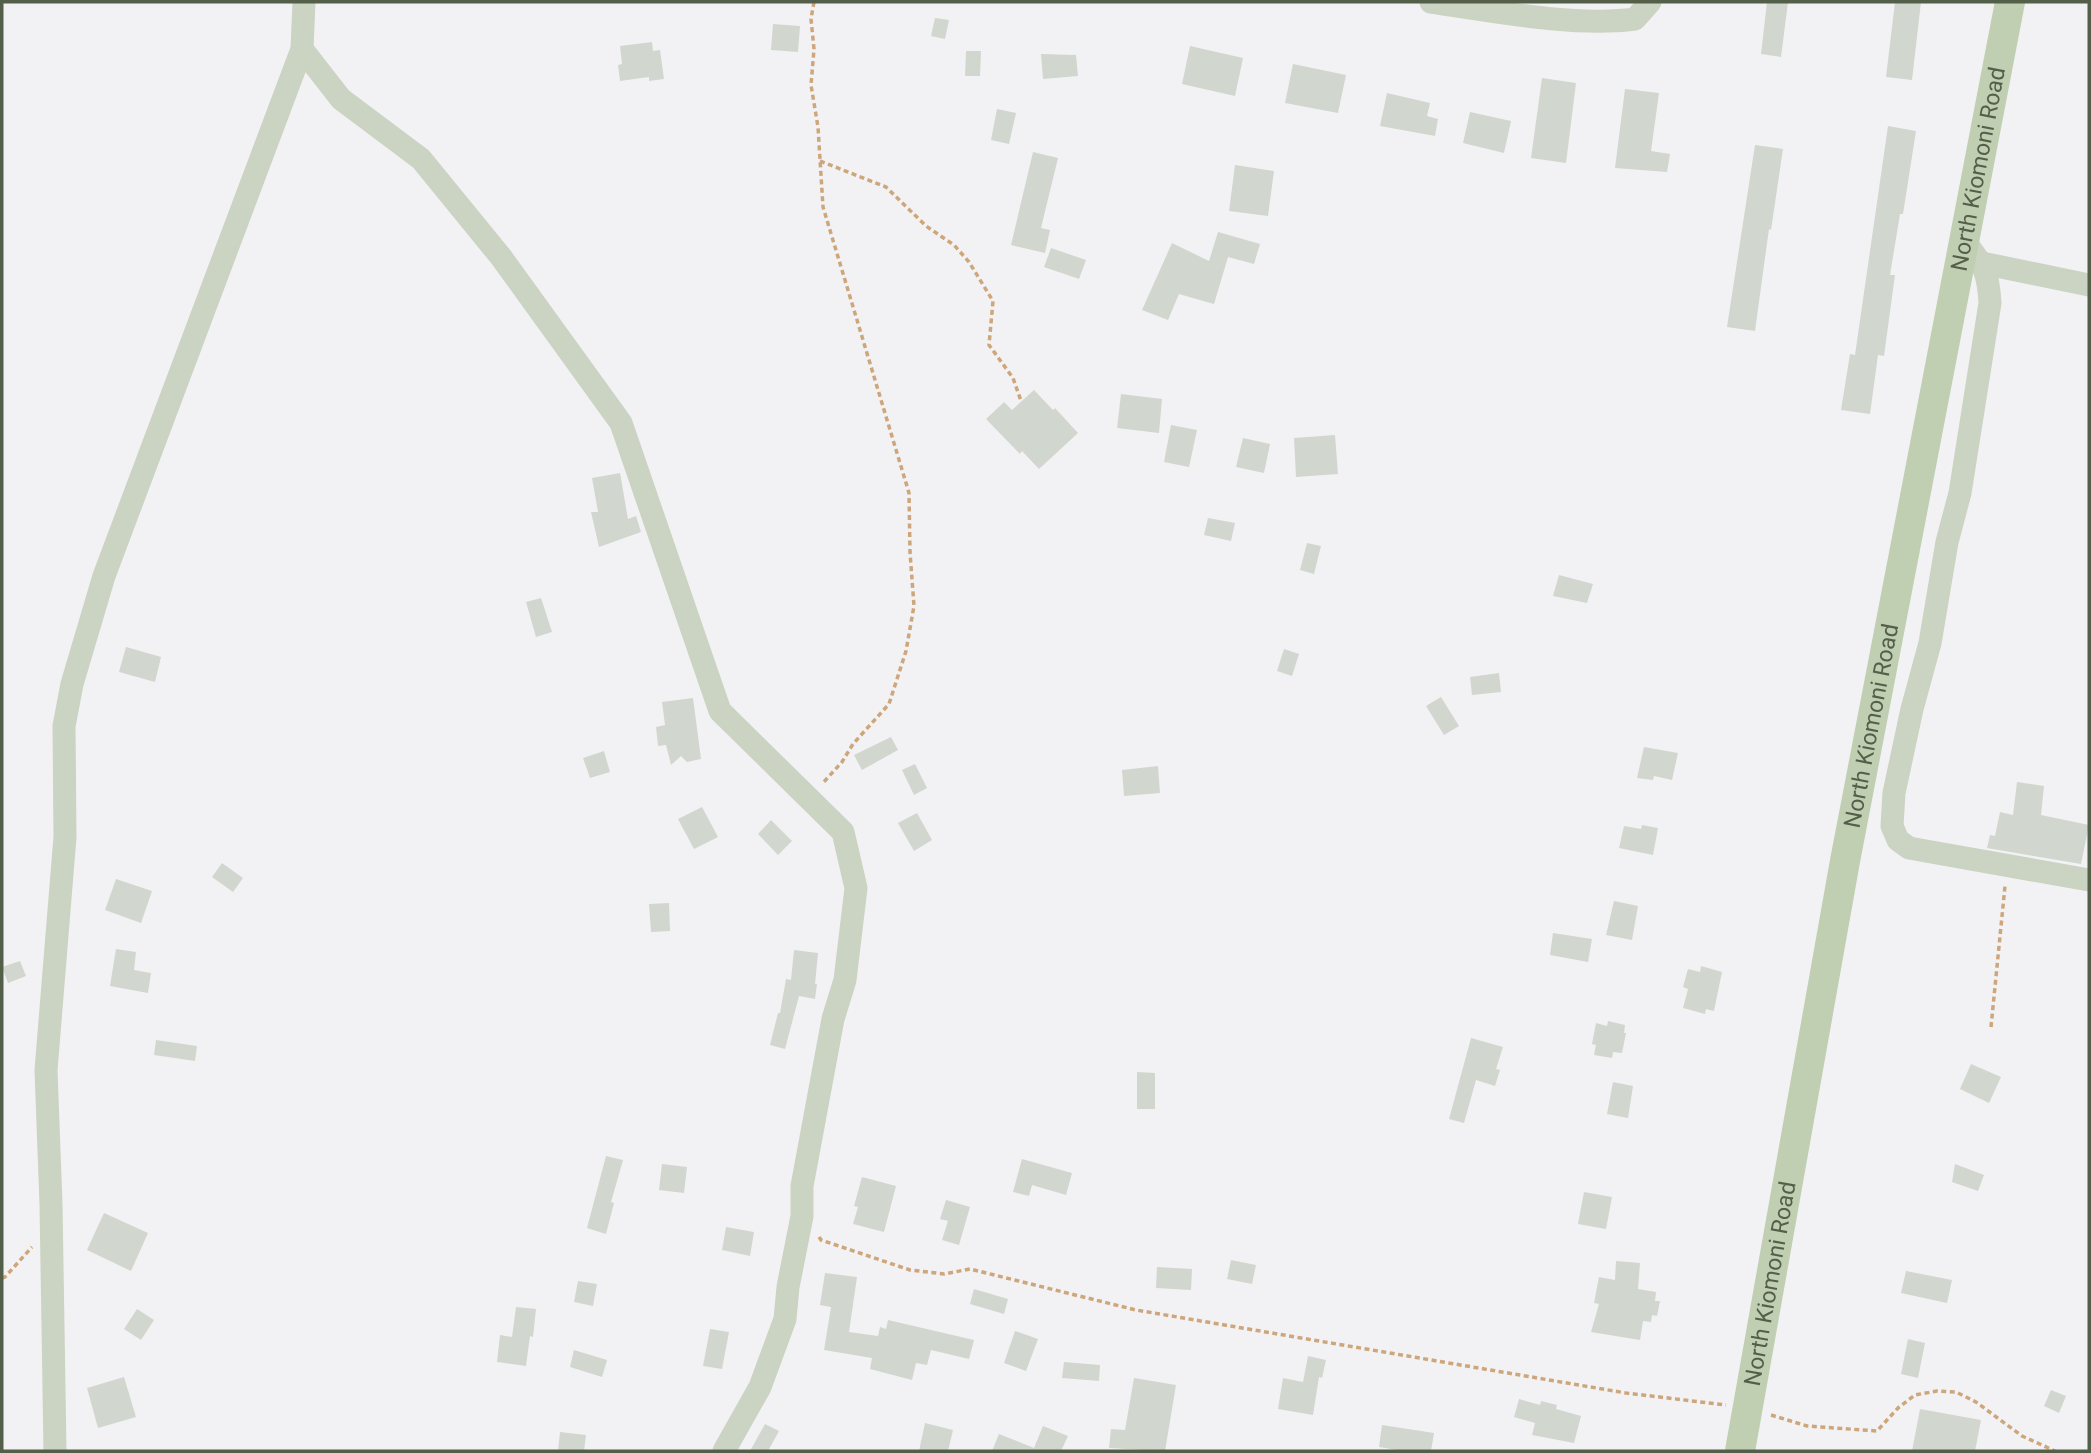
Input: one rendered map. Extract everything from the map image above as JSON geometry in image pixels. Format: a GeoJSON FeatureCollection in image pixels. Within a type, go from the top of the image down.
{"type":"FeatureCollection","features":[{"type":"Feature","properties":{"kind":"main road","name":"North Kiomoni Road"},"geometry":{"type":"LineString","coordinates":[[1740,1451],[1845,861],[1973,252],[2010,2]]}},
{"type":"Feature","properties":{"kind":"street"},"geometry":{"type":"LineString","coordinates":[[55,1451],[46,1070],[65,837],[64,726],[72,684],[104,576],[302,49],[304,2]]}},
{"type":"Feature","properties":{"kind":"street"},"geometry":{"type":"LineString","coordinates":[[1431,2],[1523,15],[1614,22],[1635,19],[1650,2]]}},
{"type":"Feature","properties":{"kind":"street"},"geometry":{"type":"LineString","coordinates":[[302,49],[341,99],[421,159],[501,257],[621,423],[720,711],[843,832],[856,888],[845,980],[833,1019],[802,1186],[802,1216],[788,1287],[785,1319],[760,1387],[724,1451]]}},
{"type":"Feature","properties":{"kind":"street"},"geometry":{"type":"LineString","coordinates":[[1973,252],[2089,285]]}},
{"type":"Feature","properties":{"kind":"street"},"geometry":{"type":"LineString","coordinates":[[1973,252],[1988,276],[1990,303],[1960,493],[1947,542],[1930,643],[1912,709],[1894,793],[1892,826],[1898,840],[1909,848],[2089,880]]}},
{"type":"Feature","properties":{"kind":"path"},"geometry":{"type":"LineString","coordinates":[[808,798],[842,762],[853,744],[889,704],[906,651],[915,606],[910,552],[909,493],[822,207],[818,127],[811,85],[814,49],[811,19],[814,2]]}},
{"type":"Feature","properties":{"kind":"path"},"geometry":{"type":"LineString","coordinates":[[820,161],[886,187],[926,226],[954,245],[969,262],[993,302],[989,345],[1013,378],[1021,401]]}},
{"type":"Feature","properties":{"kind":"path"},"geometry":{"type":"LineString","coordinates":[[1991,1027],[2007,866]]}},
{"type":"Feature","properties":{"kind":"path"},"geometry":{"type":"LineString","coordinates":[[802,1216],[821,1240],[910,1270],[944,1274],[970,1269],[1136,1310],[1626,1393],[1747,1408],[1807,1426],[1877,1431],[1898,1408],[1915,1395],[1937,1391],[1956,1392],[1976,1402],[2022,1436],[2055,1451]]}},
{"type":"Feature","properties":{"kind":"building"},"geometry":{"type":"Polygon","coordinates":[[[1767,2],[1788,2],[1781,57],[1761,54],[1767,2]]]}},
{"type":"Feature","properties":{"kind":"building"},"geometry":{"type":"Polygon","coordinates":[[[1895,2],[1921,2],[1912,80],[1886,77],[1895,2]]]}},
{"type":"Feature","properties":{"kind":"building"},"geometry":{"type":"Polygon","coordinates":[[[935,18],[949,20],[945,39],[931,36],[935,18]]]}},
{"type":"Feature","properties":{"kind":"building"},"geometry":{"type":"Polygon","coordinates":[[[773,24],[800,26],[798,52],[771,50],[773,24]]]}},
{"type":"Feature","properties":{"kind":"building"},"geometry":{"type":"Polygon","coordinates":[[[652,42],[653,51],[660,50],[664,79],[649,81],[649,77],[620,81],[620,46],[652,42]]]}},
{"type":"Feature","properties":{"kind":"building"},"geometry":{"type":"Polygon","coordinates":[[[1190,46],[1243,58],[1235,96],[1182,84],[1190,46]]]}},
{"type":"Feature","properties":{"kind":"building"},"geometry":{"type":"Polygon","coordinates":[[[966,51],[981,51],[980,76],[965,76],[966,51]]]}},
{"type":"Feature","properties":{"kind":"building"},"geometry":{"type":"Polygon","coordinates":[[[1041,54],[1076,55],[1078,76],[1043,79],[1041,54]]]}},
{"type":"Feature","properties":{"kind":"building"},"geometry":{"type":"Polygon","coordinates":[[[1293,64],[1346,75],[1338,113],[1285,103],[1293,64]]]}},
{"type":"Feature","properties":{"kind":"building"},"geometry":{"type":"Polygon","coordinates":[[[1542,78],[1576,83],[1566,163],[1531,158],[1542,78]]]}},
{"type":"Feature","properties":{"kind":"building"},"geometry":{"type":"Polygon","coordinates":[[[1625,89],[1659,93],[1651,151],[1670,154],[1667,172],[1615,168],[1625,89]]]}},
{"type":"Feature","properties":{"kind":"building"},"geometry":{"type":"Polygon","coordinates":[[[1387,93],[1430,103],[1427,116],[1438,119],[1435,136],[1380,126],[1387,93]]]}},
{"type":"Feature","properties":{"kind":"building"},"geometry":{"type":"Polygon","coordinates":[[[997,109],[1016,113],[1009,144],[991,140],[997,109]]]}},
{"type":"Feature","properties":{"kind":"building"},"geometry":{"type":"Polygon","coordinates":[[[1470,112],[1511,121],[1504,153],[1463,143],[1470,112]]]}},
{"type":"Feature","properties":{"kind":"building"},"geometry":{"type":"Polygon","coordinates":[[[1888,126],[1916,131],[1890,275],[1895,275],[1884,356],[1878,355],[1870,414],[1841,410],[1850,354],[1855,355],[1888,126]]]}},
{"type":"Feature","properties":{"kind":"building"},"geometry":{"type":"Polygon","coordinates":[[[1755,145],[1783,149],[1755,331],[1727,327],[1755,145]]]}},
{"type":"Feature","properties":{"kind":"building"},"geometry":{"type":"Polygon","coordinates":[[[1033,152],[1058,158],[1041,228],[1050,230],[1045,253],[1011,245],[1033,152]]]}},
{"type":"Feature","properties":{"kind":"building"},"geometry":{"type":"Polygon","coordinates":[[[1235,165],[1274,171],[1268,216],[1229,211],[1235,165]]]}},
{"type":"Feature","properties":{"kind":"building"},"geometry":{"type":"Polygon","coordinates":[[[1218,232],[1260,244],[1254,264],[1228,257],[1214,304],[1179,294],[1168,320],[1142,310],[1172,243],[1209,261],[1218,232]]]}},
{"type":"Feature","properties":{"kind":"building"},"geometry":{"type":"Polygon","coordinates":[[[1051,248],[1086,260],[1079,279],[1044,267],[1051,248]]]}},
{"type":"Feature","properties":{"kind":"building"},"geometry":{"type":"Polygon","coordinates":[[[1034,390],[1078,433],[1039,469],[1022,451],[1020,454],[986,419],[1004,402],[1012,410],[1034,390]]]}},
{"type":"Feature","properties":{"kind":"building"},"geometry":{"type":"Polygon","coordinates":[[[1121,394],[1162,399],[1159,433],[1117,428],[1121,394]]]}},
{"type":"Feature","properties":{"kind":"building"},"geometry":{"type":"Polygon","coordinates":[[[1171,425],[1197,430],[1189,467],[1164,462],[1171,425]]]}},
{"type":"Feature","properties":{"kind":"building"},"geometry":{"type":"Polygon","coordinates":[[[1335,435],[1338,474],[1296,477],[1294,438],[1335,435]]]}},
{"type":"Feature","properties":{"kind":"building"},"geometry":{"type":"Polygon","coordinates":[[[1243,438],[1270,444],[1264,473],[1236,467],[1243,438]]]}},
{"type":"Feature","properties":{"kind":"building"},"geometry":{"type":"Polygon","coordinates":[[[620,473],[628,519],[636,516],[641,532],[599,547],[591,512],[598,512],[592,478],[620,473]]]}},
{"type":"Feature","properties":{"kind":"building"},"geometry":{"type":"Polygon","coordinates":[[[1208,518],[1235,523],[1231,541],[1204,535],[1208,518]]]}},
{"type":"Feature","properties":{"kind":"building"},"geometry":{"type":"Polygon","coordinates":[[[1307,543],[1321,546],[1314,574],[1300,570],[1307,543]]]}},
{"type":"Feature","properties":{"kind":"building"},"geometry":{"type":"Polygon","coordinates":[[[1559,575],[1593,584],[1587,603],[1553,596],[1559,575]]]}},
{"type":"Feature","properties":{"kind":"building"},"geometry":{"type":"Polygon","coordinates":[[[541,598],[552,632],[536,637],[526,602],[541,598]]]}},
{"type":"Feature","properties":{"kind":"building"},"geometry":{"type":"Polygon","coordinates":[[[126,647],[161,657],[155,682],[119,672],[126,647]]]}},
{"type":"Feature","properties":{"kind":"building"},"geometry":{"type":"Polygon","coordinates":[[[1284,649],[1299,654],[1292,676],[1277,671],[1284,649]]]}},
{"type":"Feature","properties":{"kind":"building"},"geometry":{"type":"Polygon","coordinates":[[[1499,673],[1501,692],[1472,695],[1470,677],[1499,673]]]}},
{"type":"Feature","properties":{"kind":"building"},"geometry":{"type":"Polygon","coordinates":[[[1441,697],[1459,726],[1444,735],[1426,706],[1441,697]]]}},
{"type":"Feature","properties":{"kind":"building"},"geometry":{"type":"Polygon","coordinates":[[[693,698],[701,759],[687,762],[681,756],[671,765],[666,745],[658,746],[656,727],[665,725],[662,702],[693,698]]]}},
{"type":"Feature","properties":{"kind":"building"},"geometry":{"type":"Polygon","coordinates":[[[891,737],[898,750],[862,770],[854,755],[891,737]]]}},
{"type":"Feature","properties":{"kind":"building"},"geometry":{"type":"Polygon","coordinates":[[[1644,747],[1678,753],[1672,780],[1654,776],[1653,780],[1637,778],[1644,747]]]}},
{"type":"Feature","properties":{"kind":"building"},"geometry":{"type":"Polygon","coordinates":[[[604,751],[610,772],[590,778],[583,758],[604,751]]]}},
{"type":"Feature","properties":{"kind":"building"},"geometry":{"type":"Polygon","coordinates":[[[915,764],[927,788],[914,795],[902,770],[915,764]]]}},
{"type":"Feature","properties":{"kind":"building"},"geometry":{"type":"Polygon","coordinates":[[[1158,766],[1160,793],[1124,796],[1122,770],[1158,766]]]}},
{"type":"Feature","properties":{"kind":"building"},"geometry":{"type":"Polygon","coordinates":[[[2017,782],[2044,786],[2041,815],[2089,825],[2081,864],[1987,848],[1990,835],[1995,836],[2000,812],[2013,815],[2017,782]]]}},
{"type":"Feature","properties":{"kind":"building"},"geometry":{"type":"Polygon","coordinates":[[[702,807],[718,837],[694,849],[678,819],[702,807]]]}},
{"type":"Feature","properties":{"kind":"building"},"geometry":{"type":"Polygon","coordinates":[[[917,813],[932,840],[914,851],[898,823],[917,813]]]}},
{"type":"Feature","properties":{"kind":"building"},"geometry":{"type":"Polygon","coordinates":[[[771,820],[792,841],[778,855],[758,834],[771,820]]]}},
{"type":"Feature","properties":{"kind":"building"},"geometry":{"type":"Polygon","coordinates":[[[1642,825],[1658,828],[1653,855],[1619,848],[1624,826],[1641,829],[1642,825]]]}},
{"type":"Feature","properties":{"kind":"building"},"geometry":{"type":"Polygon","coordinates":[[[222,863],[243,878],[233,892],[212,877],[222,863]]]}},
{"type":"Feature","properties":{"kind":"building"},"geometry":{"type":"Polygon","coordinates":[[[116,879],[152,891],[141,923],[105,910],[116,879]]]}},
{"type":"Feature","properties":{"kind":"building"},"geometry":{"type":"Polygon","coordinates":[[[1614,901],[1638,906],[1632,940],[1606,935],[1614,901]]]}},
{"type":"Feature","properties":{"kind":"building"},"geometry":{"type":"Polygon","coordinates":[[[669,903],[670,931],[651,932],[649,904],[669,903]]]}},
{"type":"Feature","properties":{"kind":"building"},"geometry":{"type":"Polygon","coordinates":[[[1553,933],[1592,939],[1588,962],[1550,955],[1553,933]]]}},
{"type":"Feature","properties":{"kind":"building"},"geometry":{"type":"Polygon","coordinates":[[[116,949],[136,952],[134,970],[151,973],[148,993],[110,986],[116,949]]]}},
{"type":"Feature","properties":{"kind":"building"},"geometry":{"type":"Polygon","coordinates":[[[794,950],[818,953],[817,984],[815,999],[799,996],[785,1049],[770,1045],[780,1013],[786,979],[791,980],[794,950]]]}},
{"type":"Feature","properties":{"kind":"building"},"geometry":{"type":"Polygon","coordinates":[[[20,961],[26,976],[8,983],[2,967],[20,961]]]}},
{"type":"Feature","properties":{"kind":"building"},"geometry":{"type":"Polygon","coordinates":[[[1701,966],[1722,972],[1714,1011],[1706,1009],[1705,1014],[1683,1008],[1688,989],[1683,987],[1688,969],[1700,972],[1701,966]]]}},
{"type":"Feature","properties":{"kind":"building"},"geometry":{"type":"Polygon","coordinates":[[[1608,1021],[1625,1025],[1626,1033],[1622,1053],[1613,1052],[1612,1058],[1594,1055],[1596,1045],[1592,1044],[1596,1023],[1607,1026],[1608,1021]]]}},
{"type":"Feature","properties":{"kind":"building"},"geometry":{"type":"Polygon","coordinates":[[[1471,1038],[1503,1047],[1496,1069],[1500,1070],[1495,1086],[1476,1080],[1464,1123],[1449,1119],[1471,1038]]]}},
{"type":"Feature","properties":{"kind":"building"},"geometry":{"type":"Polygon","coordinates":[[[156,1040],[197,1046],[195,1061],[154,1055],[156,1040]]]}},
{"type":"Feature","properties":{"kind":"building"},"geometry":{"type":"Polygon","coordinates":[[[1971,1064],[2001,1077],[1989,1103],[1960,1089],[1971,1064]]]}},
{"type":"Feature","properties":{"kind":"building"},"geometry":{"type":"Polygon","coordinates":[[[1137,1072],[1155,1073],[1155,1109],[1137,1109],[1137,1072]]]}},
{"type":"Feature","properties":{"kind":"building"},"geometry":{"type":"Polygon","coordinates":[[[1613,1082],[1633,1086],[1628,1118],[1607,1114],[1613,1082]]]}},
{"type":"Feature","properties":{"kind":"building"},"geometry":{"type":"Polygon","coordinates":[[[606,1156],[623,1160],[611,1202],[614,1203],[606,1234],[587,1228],[606,1156]]]}},
{"type":"Feature","properties":{"kind":"building"},"geometry":{"type":"Polygon","coordinates":[[[1022,1159],[1072,1173],[1066,1195],[1032,1185],[1029,1196],[1013,1192],[1022,1159]]]}},
{"type":"Feature","properties":{"kind":"building"},"geometry":{"type":"Polygon","coordinates":[[[662,1164],[687,1167],[684,1193],[659,1190],[662,1164]]]}},
{"type":"Feature","properties":{"kind":"building"},"geometry":{"type":"Polygon","coordinates":[[[1955,1164],[1984,1175],[1978,1191],[1952,1182],[1955,1164]]]}},
{"type":"Feature","properties":{"kind":"building"},"geometry":{"type":"Polygon","coordinates":[[[862,1177],[896,1186],[884,1232],[853,1224],[858,1207],[854,1206],[862,1177]]]}},
{"type":"Feature","properties":{"kind":"building"},"geometry":{"type":"Polygon","coordinates":[[[1584,1192],[1612,1197],[1606,1229],[1578,1224],[1584,1192]]]}},
{"type":"Feature","properties":{"kind":"building"},"geometry":{"type":"Polygon","coordinates":[[[946,1200],[970,1207],[959,1245],[942,1240],[948,1221],[940,1219],[946,1200]]]}},
{"type":"Feature","properties":{"kind":"building"},"geometry":{"type":"Polygon","coordinates":[[[104,1213],[148,1233],[131,1271],[87,1250],[104,1213]]]}},
{"type":"Feature","properties":{"kind":"building"},"geometry":{"type":"Polygon","coordinates":[[[726,1227],[754,1232],[750,1256],[722,1250],[726,1227]]]}},
{"type":"Feature","properties":{"kind":"building"},"geometry":{"type":"Polygon","coordinates":[[[1231,1260],[1256,1265],[1252,1284],[1227,1279],[1231,1260]]]}},
{"type":"Feature","properties":{"kind":"building"},"geometry":{"type":"Polygon","coordinates":[[[1616,1261],[1640,1263],[1638,1289],[1656,1292],[1655,1301],[1660,1301],[1657,1316],[1652,1315],[1651,1322],[1643,1321],[1640,1340],[1591,1332],[1599,1304],[1594,1303],[1599,1277],[1615,1280],[1616,1261]]]}},
{"type":"Feature","properties":{"kind":"building"},"geometry":{"type":"Polygon","coordinates":[[[1157,1267],[1192,1269],[1191,1290],[1156,1288],[1157,1267]]]}},
{"type":"Feature","properties":{"kind":"building"},"geometry":{"type":"Polygon","coordinates":[[[1906,1271],[1952,1280],[1947,1303],[1901,1293],[1906,1271]]]}},
{"type":"Feature","properties":{"kind":"building"},"geometry":{"type":"Polygon","coordinates":[[[825,1273],[857,1277],[849,1332],[878,1336],[880,1327],[886,1329],[888,1320],[974,1340],[969,1359],[931,1350],[927,1365],[916,1363],[912,1380],[870,1369],[872,1358],[824,1350],[831,1307],[820,1305],[825,1273]]]}},
{"type":"Feature","properties":{"kind":"building"},"geometry":{"type":"Polygon","coordinates":[[[578,1281],[597,1284],[593,1306],[574,1302],[578,1281]]]}},
{"type":"Feature","properties":{"kind":"building"},"geometry":{"type":"Polygon","coordinates":[[[974,1289],[1008,1299],[1004,1314],[970,1304],[974,1289]]]}},
{"type":"Feature","properties":{"kind":"building"},"geometry":{"type":"Polygon","coordinates":[[[516,1307],[536,1309],[526,1366],[497,1362],[500,1335],[512,1337],[516,1307]]]}},
{"type":"Feature","properties":{"kind":"building"},"geometry":{"type":"Polygon","coordinates":[[[137,1309],[154,1320],[141,1340],[124,1329],[137,1309]]]}},
{"type":"Feature","properties":{"kind":"building"},"geometry":{"type":"Polygon","coordinates":[[[710,1329],[729,1332],[722,1369],[703,1366],[710,1329]]]}},
{"type":"Feature","properties":{"kind":"building"},"geometry":{"type":"Polygon","coordinates":[[[1015,1331],[1038,1339],[1026,1371],[1004,1363],[1015,1331]]]}},
{"type":"Feature","properties":{"kind":"building"},"geometry":{"type":"Polygon","coordinates":[[[1908,1339],[1925,1343],[1918,1378],[1901,1374],[1908,1339]]]}},
{"type":"Feature","properties":{"kind":"building"},"geometry":{"type":"Polygon","coordinates":[[[574,1350],[607,1360],[602,1377],[570,1367],[574,1350]]]}},
{"type":"Feature","properties":{"kind":"building"},"geometry":{"type":"Polygon","coordinates":[[[1308,1356],[1326,1360],[1322,1378],[1319,1377],[1313,1415],[1278,1409],[1283,1378],[1303,1382],[1308,1356]]]}},
{"type":"Feature","properties":{"kind":"building"},"geometry":{"type":"Polygon","coordinates":[[[1064,1362],[1100,1365],[1099,1381],[1062,1378],[1064,1362]]]}},
{"type":"Feature","properties":{"kind":"building"},"geometry":{"type":"Polygon","coordinates":[[[124,1377],[136,1417],[98,1428],[87,1388],[124,1377]]]}},
{"type":"Feature","properties":{"kind":"building"},"geometry":{"type":"Polygon","coordinates":[[[1134,1378],[1176,1385],[1165,1451],[1109,1448],[1111,1429],[1125,1430],[1134,1378]]]}},
{"type":"Feature","properties":{"kind":"building"},"geometry":{"type":"Polygon","coordinates":[[[2051,1390],[2066,1396],[2059,1413],[2044,1406],[2051,1390]]]}},
{"type":"Feature","properties":{"kind":"building"},"geometry":{"type":"Polygon","coordinates":[[[1519,1399],[1540,1405],[1541,1401],[1557,1405],[1556,1409],[1581,1416],[1574,1443],[1532,1435],[1535,1423],[1514,1417],[1519,1399]]]}},
{"type":"Feature","properties":{"kind":"building"},"geometry":{"type":"Polygon","coordinates":[[[1920,1409],[1981,1420],[1975,1451],[1912,1451],[1920,1409]]]}},
{"type":"Feature","properties":{"kind":"building"},"geometry":{"type":"Polygon","coordinates":[[[925,1423],[953,1430],[948,1451],[919,1451],[925,1423]]]}},
{"type":"Feature","properties":{"kind":"building"},"geometry":{"type":"Polygon","coordinates":[[[765,1424],[779,1431],[768,1451],[750,1451],[765,1424]]]}},
{"type":"Feature","properties":{"kind":"building"},"geometry":{"type":"Polygon","coordinates":[[[1382,1425],[1434,1433],[1431,1451],[1403,1451],[1379,1447],[1382,1425]]]}},
{"type":"Feature","properties":{"kind":"building"},"geometry":{"type":"Polygon","coordinates":[[[1043,1426],[1068,1436],[1061,1451],[992,1451],[999,1434],[1034,1448],[1043,1426]]]}},
{"type":"Feature","properties":{"kind":"building"},"geometry":{"type":"Polygon","coordinates":[[[560,1432],[586,1435],[584,1451],[558,1451],[560,1432]]]}}]}
